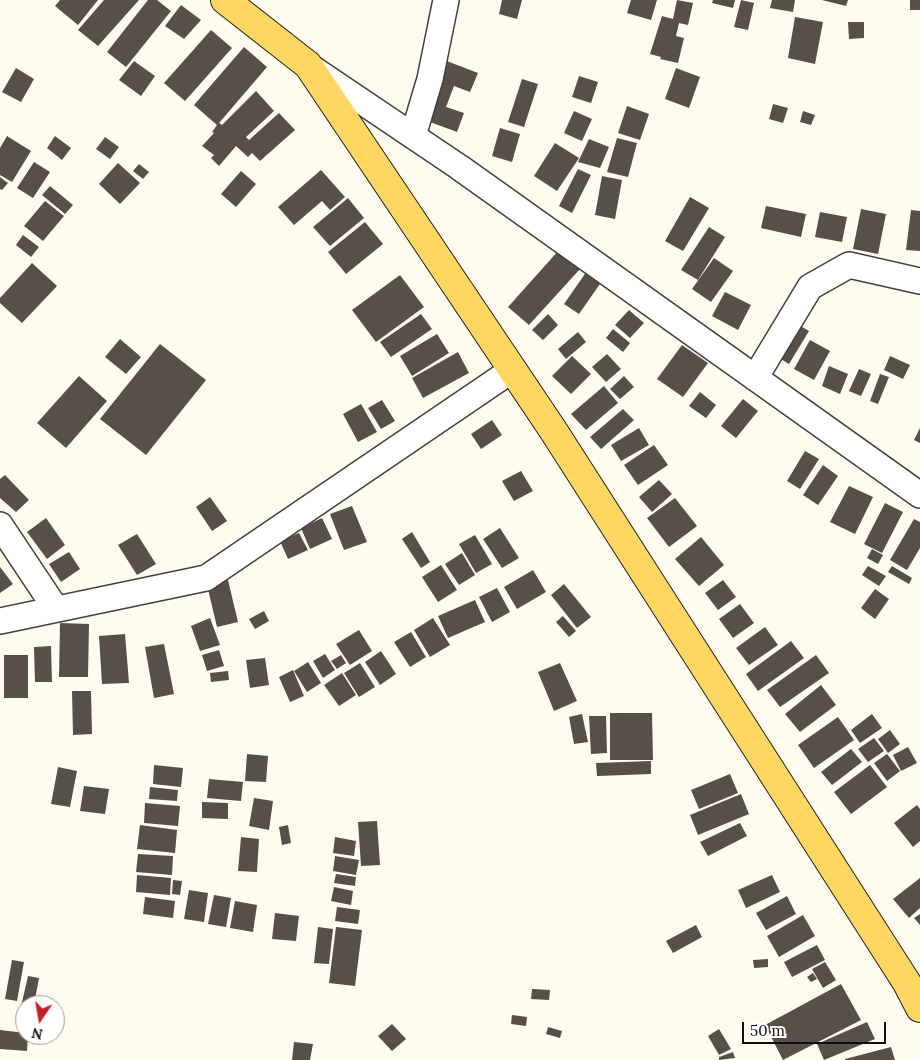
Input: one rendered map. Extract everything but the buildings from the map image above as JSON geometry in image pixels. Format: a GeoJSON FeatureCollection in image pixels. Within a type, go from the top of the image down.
{"type":"FeatureCollection","features":[{"type":"Feature","properties":{"kind":"main road"},"geometry":{"type":"LineString","coordinates":[[224,0],[308,65],[512,370],[907,983],[920,1008]]}},
{"type":"Feature","properties":{"kind":"street"},"geometry":{"type":"LineString","coordinates":[[413,136],[430,79],[446,0]]}},
{"type":"Feature","properties":{"kind":"street"},"geometry":{"type":"LineString","coordinates":[[308,65],[413,136],[920,495]]}},
{"type":"Feature","properties":{"kind":"street"},"geometry":{"type":"LineString","coordinates":[[754,378],[810,288],[849,265],[920,281]]}},
{"type":"Feature","properties":{"kind":"street"},"geometry":{"type":"LineString","coordinates":[[0,621],[206,578],[512,370]]}},
{"type":"Feature","properties":{"kind":"street"},"geometry":{"type":"LineString","coordinates":[[0,525],[56,609]]}}]}
